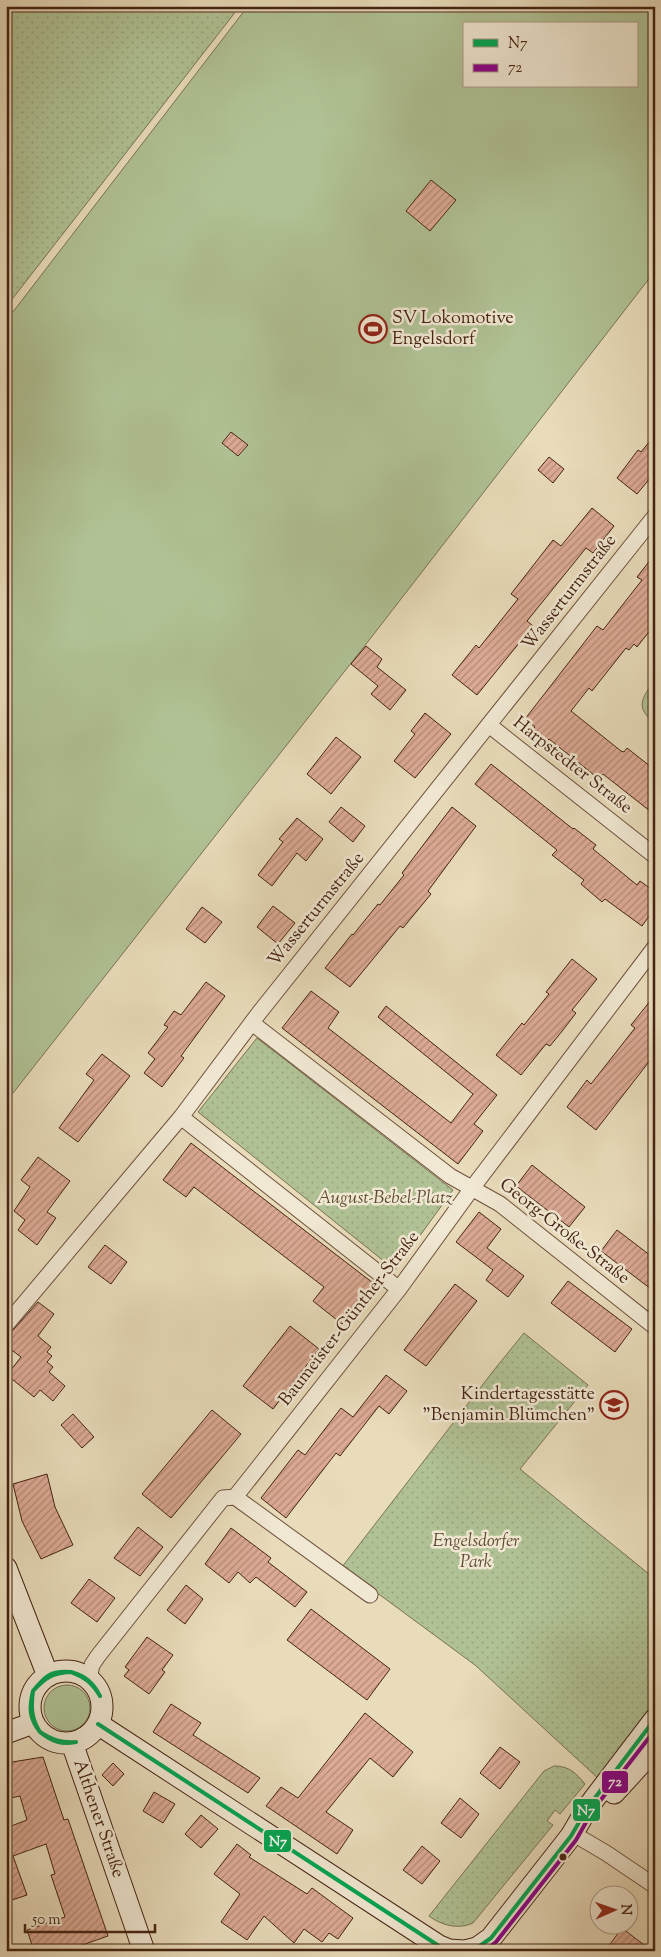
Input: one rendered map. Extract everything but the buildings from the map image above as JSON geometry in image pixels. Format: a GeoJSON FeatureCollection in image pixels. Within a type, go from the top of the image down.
{"type":"FeatureCollection","features":[{"type":"Feature","properties":{"kind":"street","name":"Wasserturmstraße"},"geometry":{"type":"LineString","coordinates":[[6,1325],[180,1117],[252,1023],[655,516]]}},
{"type":"Feature","properties":{"kind":"street","name":"Harpstedter Straße"},"geometry":{"type":"LineString","coordinates":[[489,725],[655,856]]}},
{"type":"Feature","properties":{"kind":"street","name":"Baumeister-Günther-Straße"},"geometry":{"type":"LineString","coordinates":[[89,1680],[92,1665],[98,1656],[223,1498],[235,1496],[399,1289],[473,1187],[655,947]]}},
{"type":"Feature","properties":{"kind":"street"},"geometry":{"type":"LineString","coordinates":[[252,1023],[450,1176],[473,1187]]}},
{"type":"Feature","properties":{"kind":"street"},"geometry":{"type":"LineString","coordinates":[[180,1117],[399,1289]]}},
{"type":"Feature","properties":{"kind":"street","name":"Georg-Große-Straße"},"geometry":{"type":"LineString","coordinates":[[473,1187],[500,1204],[655,1327]]}},
{"type":"Feature","properties":{"kind":"street"},"geometry":{"type":"LineString","coordinates":[[235,1496],[370,1596]]}},
{"type":"Feature","properties":{"kind":"street"},"geometry":{"type":"LineString","coordinates":[[6,1568],[48,1676]]}},
{"type":"Feature","properties":{"kind":"street"},"geometry":{"type":"LineString","coordinates":[[68,1671],[78,1673],[89,1680],[100,1694],[102,1704],[98,1724],[92,1733],[82,1740],[72,1743],[61,1743],[50,1740],[40,1733],[33,1723],[30,1713],[33,1691],[39,1682],[58,1672],[68,1671]]}},
{"type":"Feature","properties":{"kind":"street"},"geometry":{"type":"LineString","coordinates":[[98,1724],[439,1946],[449,1950],[464,1951],[477,1948],[491,1938],[572,1833],[588,1807],[655,1719]]}},
{"type":"Feature","properties":{"kind":"street"},"geometry":{"type":"LineString","coordinates":[[6,1734],[33,1723]]}},
{"type":"Feature","properties":{"kind":"street","name":"Althener Straße"},"geometry":{"type":"LineString","coordinates":[[72,1743],[144,1951]]}},
{"type":"Feature","properties":{"kind":"street"},"geometry":{"type":"LineString","coordinates":[[572,1833],[597,1812],[655,1748]]}},
{"type":"Feature","properties":{"kind":"street"},"geometry":{"type":"LineString","coordinates":[[572,1833],[655,1886]]}},
{"type":"Feature","properties":{"kind":"green space"},"geometry":{"type":"Polygon","coordinates":[[[6,6],[240,6],[6,307],[6,6]]]}},
{"type":"Feature","properties":{"kind":"green space"},"geometry":{"type":"Polygon","coordinates":[[[248,6],[655,6],[655,271],[370,639],[6,1102],[6,321],[248,6]]]}},
{"type":"Feature","properties":{"kind":"green space"},"geometry":{"type":"Polygon","coordinates":[[[655,681],[655,723],[645,712],[642,703],[646,693],[655,681]]]}},
{"type":"Feature","properties":{"kind":"green space","name":"August-Bebel-Platz"},"geometry":{"type":"Polygon","coordinates":[[[257,1038],[453,1190],[395,1270],[198,1112],[257,1038]]]}},
{"type":"Feature","properties":{"kind":"green space","name":"Engelsdorfer Park"},"geometry":{"type":"Polygon","coordinates":[[[524,1333],[588,1385],[520,1469],[655,1579],[655,1711],[600,1780],[475,1665],[342,1567],[524,1333]]]}},
{"type":"Feature","properties":{"kind":"green space"},"geometry":{"type":"Polygon","coordinates":[[[62,1685],[72,1685],[86,1695],[90,1708],[86,1721],[80,1727],[72,1731],[62,1731],[48,1721],[44,1713],[44,1703],[54,1689],[62,1685]]]}},
{"type":"Feature","properties":{"kind":"green space"},"geometry":{"type":"Polygon","coordinates":[[[554,1766],[564,1767],[572,1771],[585,1784],[560,1814],[555,1810],[547,1821],[553,1825],[473,1923],[456,1926],[439,1922],[429,1916],[544,1771],[554,1766]]]}},
{"type":"Feature","properties":{"kind":"transit line","name":"N7"},"geometry":{"type":"LineString","coordinates":[[33,1691],[49,1675],[58,1672],[71,1672]]}},
{"type":"Feature","properties":{"kind":"transit line","name":"N7"},"geometry":{"type":"LineString","coordinates":[[33,1691],[50,1677],[59,1673],[71,1672]]}},
{"type":"Feature","properties":{"kind":"transit line","name":"N7"},"geometry":{"type":"LineString","coordinates":[[71,1672],[88,1681],[100,1696]]}},
{"type":"Feature","properties":{"kind":"transit line","name":"N7"},"geometry":{"type":"LineString","coordinates":[[71,1672],[88,1680],[100,1696]]}},
{"type":"Feature","properties":{"kind":"transit line","name":"N7"},"geometry":{"type":"LineString","coordinates":[[33,1691],[32,1712],[40,1732]]}},
{"type":"Feature","properties":{"kind":"transit line","name":"N7"},"geometry":{"type":"LineString","coordinates":[[33,1691],[31,1713],[40,1732]]}},
{"type":"Feature","properties":{"kind":"transit line","name":"N7"},"geometry":{"type":"LineString","coordinates":[[466,1951],[477,1948],[491,1938],[571,1836],[588,1807],[655,1719]]}},
{"type":"Feature","properties":{"kind":"transit line","name":"N7"},"geometry":{"type":"LineString","coordinates":[[98,1724],[439,1946],[449,1950],[460,1951]]}},
{"type":"Feature","properties":{"kind":"transit line","name":"72"},"geometry":{"type":"LineString","coordinates":[[484,1951],[496,1942],[576,1840],[593,1810],[655,1730]]}},
{"type":"Feature","properties":{"kind":"transit line","name":"N7"},"geometry":{"type":"LineString","coordinates":[[40,1732],[57,1740],[76,1742]]}},
{"type":"Feature","properties":{"kind":"transit line","name":"N7"},"geometry":{"type":"LineString","coordinates":[[40,1732],[56,1742],[76,1742]]}},
{"type":"Feature","properties":{"kind":"place","name":"SV Lokomotive Engelsdorf"},"geometry":{"type":"Point","coordinates":[373,329]}},
{"type":"Feature","properties":{"kind":"place","name":"Kindertagesstätte \"Benjamin Blümchen\""},"geometry":{"type":"Point","coordinates":[614,1405]}}]}
